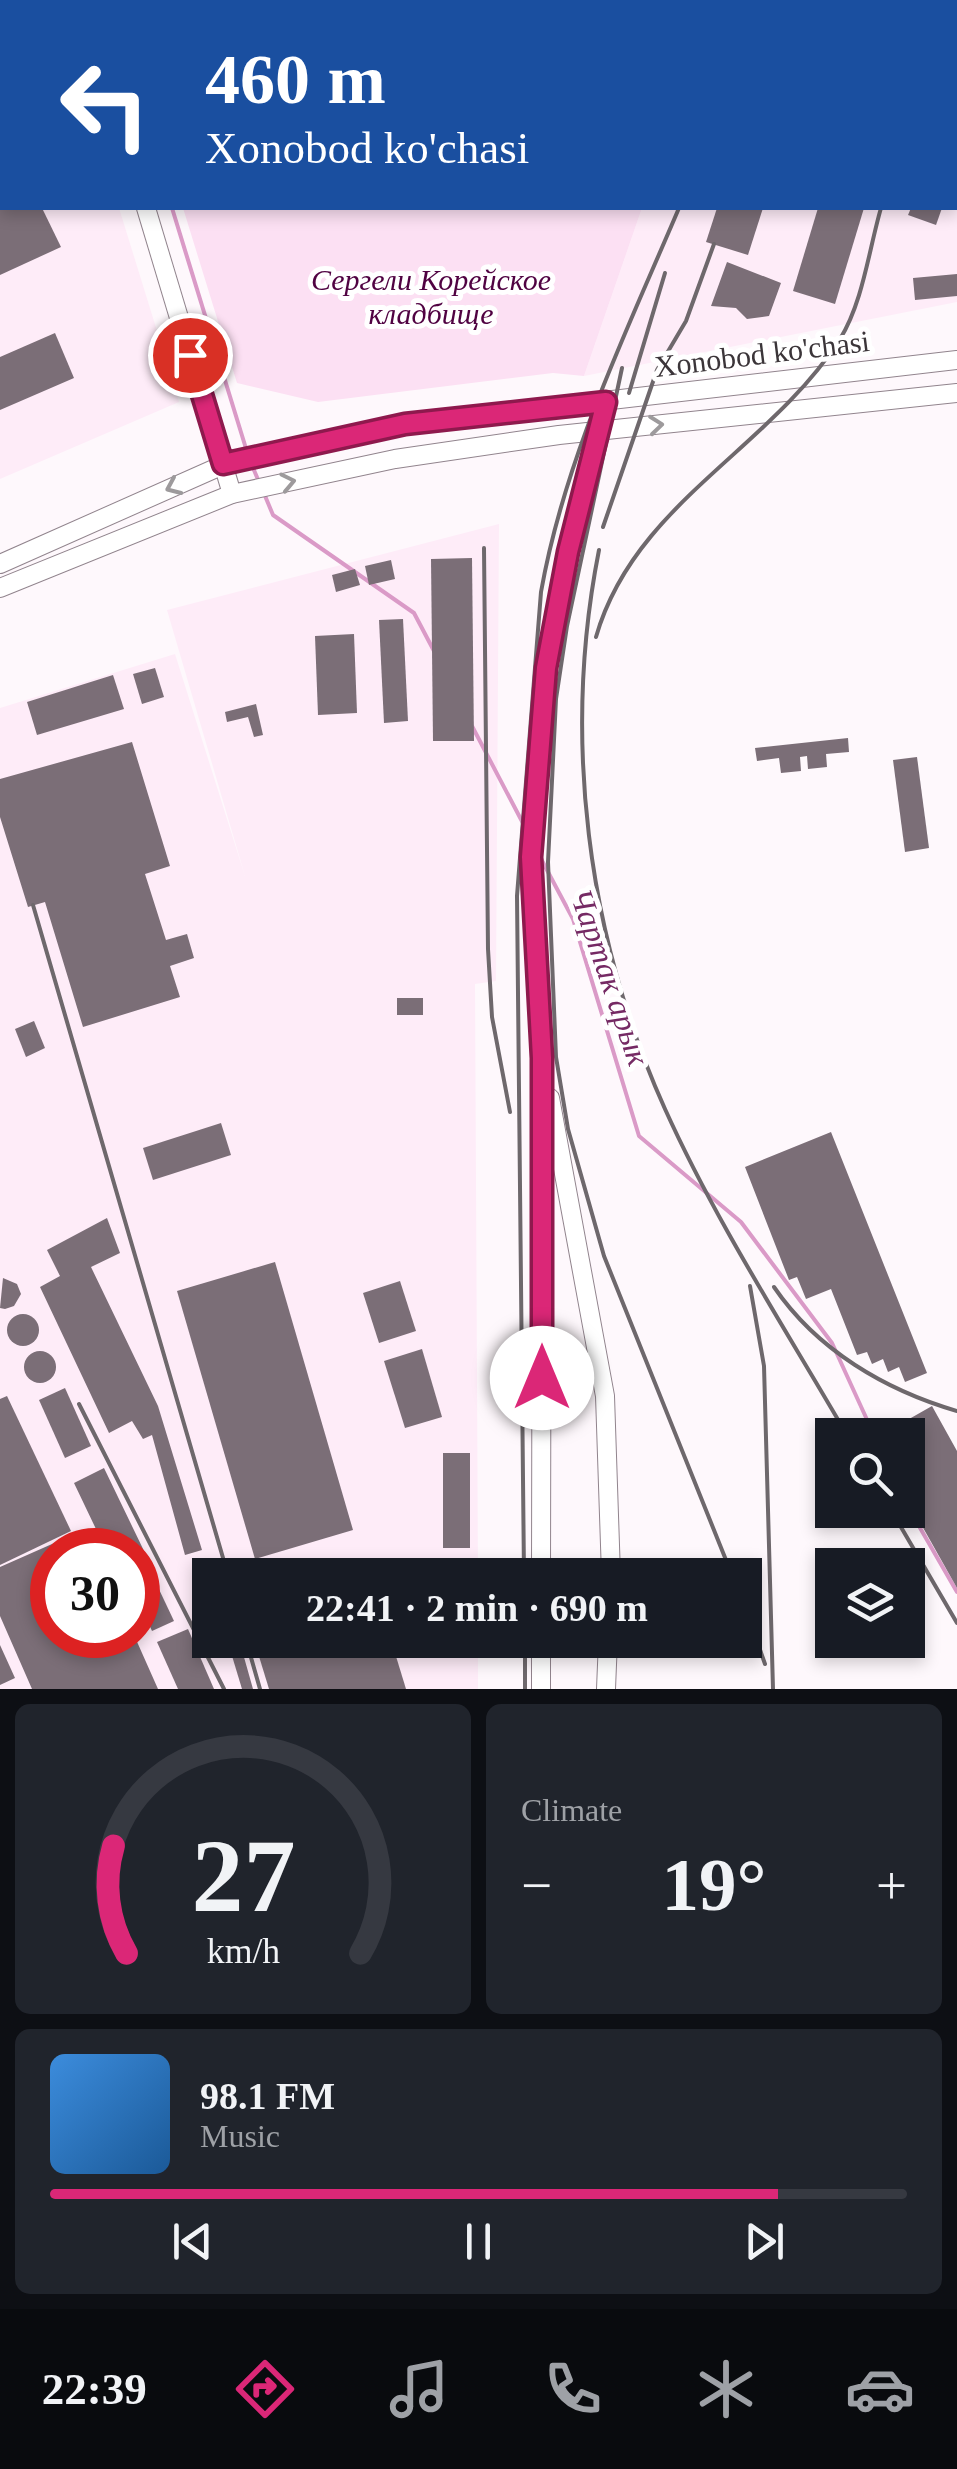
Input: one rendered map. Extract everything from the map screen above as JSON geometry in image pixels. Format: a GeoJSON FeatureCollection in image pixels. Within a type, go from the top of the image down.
{"type":"FeatureCollection","features":[{"type":"Feature","properties":{"kind":"street"},"geometry":{"type":"LineString","coordinates":[[147,210],[232,494]]}},
{"type":"Feature","properties":{"kind":"street","name":"Xonobod ko'chasi"},"geometry":{"type":"LineString","coordinates":[[0,564],[223,464],[405,424],[957,360]]}},
{"type":"Feature","properties":{"kind":"street","name":"Xonobod ko'chasi"},"geometry":{"type":"LineString","coordinates":[[0,588],[232,494],[395,458],[598,431],[957,393]]}},
{"type":"Feature","properties":{"kind":"street"},"geometry":{"type":"LineString","coordinates":[[541,1558],[542,1058],[531,857],[546,668],[560,585],[606,402]]}},
{"type":"Feature","properties":{"kind":"street"},"geometry":{"type":"LineString","coordinates":[[542,1058],[605,1396],[610,1558]]}},
{"type":"Feature","properties":{"kind":"street"},"geometry":{"type":"LineString","coordinates":[[541,1658],[541,1689]]}},
{"type":"Feature","properties":{"kind":"street"},"geometry":{"type":"LineString","coordinates":[[606,1689],[607,1658]]}},
{"type":"Feature","properties":{"kind":"shaded area"},"geometry":{"type":"Polygon","coordinates":[[[0,210],[120,210],[179,402],[0,479],[0,210]]]}},
{"type":"Feature","properties":{"kind":"shaded area"},"geometry":{"type":"Polygon","coordinates":[[[641,210],[957,210],[957,302],[584,376],[641,210]]]}},
{"type":"Feature","properties":{"kind":"shaded area"},"geometry":{"type":"Polygon","coordinates":[[[499,524],[496,981],[475,984],[478,1558],[192,1558],[192,1658],[478,1658],[478,1689],[0,1689],[0,708],[175,654],[245,876],[167,610],[499,524]]]}},
{"type":"Feature","properties":{"kind":"green space","name":"Сергели Корейское кладбище"},"geometry":{"type":"Polygon","coordinates":[[[184,210],[641,210],[584,376],[553,373],[318,402],[237,383],[184,210]]]}},
{"type":"Feature","properties":{"kind":"building"},"geometry":{"type":"Polygon","coordinates":[[[0,210],[43,210],[61,247],[0,275],[0,210]]]}},
{"type":"Feature","properties":{"kind":"building"},"geometry":{"type":"Polygon","coordinates":[[[716,210],[762,210],[748,255],[706,242],[716,210]]]}},
{"type":"Feature","properties":{"kind":"building"},"geometry":{"type":"Polygon","coordinates":[[[817,210],[863,210],[835,304],[793,291],[817,210]]]}},
{"type":"Feature","properties":{"kind":"building"},"geometry":{"type":"Polygon","coordinates":[[[910,210],[941,210],[936,225],[908,215],[910,210]]]}},
{"type":"Feature","properties":{"kind":"building"},"geometry":{"type":"Polygon","coordinates":[[[727,262],[781,283],[769,316],[747,319],[736,308],[711,306],[727,262]]]}},
{"type":"Feature","properties":{"kind":"building"},"geometry":{"type":"Polygon","coordinates":[[[957,274],[957,296],[915,300],[913,278],[957,274]]]}},
{"type":"Feature","properties":{"kind":"building"},"geometry":{"type":"Polygon","coordinates":[[[55,333],[74,378],[0,410],[0,357],[55,333]]]}},
{"type":"Feature","properties":{"kind":"building"},"geometry":{"type":"Polygon","coordinates":[[[472,558],[474,741],[433,741],[431,559],[472,558]]]}},
{"type":"Feature","properties":{"kind":"building"},"geometry":{"type":"Polygon","coordinates":[[[391,560],[395,579],[369,585],[365,566],[391,560]]]}},
{"type":"Feature","properties":{"kind":"building"},"geometry":{"type":"Polygon","coordinates":[[[355,569],[360,585],[336,592],[332,575],[355,569]]]}},
{"type":"Feature","properties":{"kind":"building"},"geometry":{"type":"Polygon","coordinates":[[[403,619],[408,721],[384,723],[379,620],[403,619]]]}},
{"type":"Feature","properties":{"kind":"building"},"geometry":{"type":"Polygon","coordinates":[[[354,634],[357,713],[318,715],[315,636],[354,634]]]}},
{"type":"Feature","properties":{"kind":"building"},"geometry":{"type":"Polygon","coordinates":[[[155,668],[164,697],[142,704],[133,674],[155,668]]]}},
{"type":"Feature","properties":{"kind":"building"},"geometry":{"type":"Polygon","coordinates":[[[113,675],[124,709],[37,735],[27,702],[113,675]]]}},
{"type":"Feature","properties":{"kind":"building"},"geometry":{"type":"Polygon","coordinates":[[[256,704],[263,735],[254,737],[248,717],[227,722],[225,712],[256,704]]]}},
{"type":"Feature","properties":{"kind":"building"},"geometry":{"type":"Polygon","coordinates":[[[848,738],[849,752],[826,754],[827,767],[808,769],[807,756],[800,757],[801,771],[781,773],[779,758],[757,761],[755,748],[848,738]]]}},
{"type":"Feature","properties":{"kind":"building"},"geometry":{"type":"Polygon","coordinates":[[[132,742],[170,866],[145,874],[166,940],[187,934],[194,958],[170,966],[180,997],[83,1027],[45,902],[28,907],[0,817],[0,779],[132,742]]]}},
{"type":"Feature","properties":{"kind":"building"},"geometry":{"type":"Polygon","coordinates":[[[917,757],[929,848],[905,852],[893,760],[917,757]]]}},
{"type":"Feature","properties":{"kind":"building"},"geometry":{"type":"Polygon","coordinates":[[[397,998],[423,998],[423,1015],[397,1015],[397,998]]]}},
{"type":"Feature","properties":{"kind":"building"},"geometry":{"type":"Polygon","coordinates":[[[34,1021],[45,1048],[26,1057],[15,1029],[34,1021]]]}},
{"type":"Feature","properties":{"kind":"building"},"geometry":{"type":"Polygon","coordinates":[[[221,1123],[231,1155],[153,1180],[143,1148],[221,1123]]]}},
{"type":"Feature","properties":{"kind":"building"},"geometry":{"type":"Polygon","coordinates":[[[831,1132],[927,1373],[905,1382],[899,1367],[888,1372],[883,1359],[872,1364],[867,1352],[857,1355],[831,1289],[806,1299],[797,1277],[789,1280],[745,1167],[831,1132]]]}},
{"type":"Feature","properties":{"kind":"building"},"geometry":{"type":"Polygon","coordinates":[[[107,1218],[120,1253],[91,1267],[158,1406],[202,1550],[185,1555],[152,1435],[143,1439],[132,1421],[109,1433],[40,1287],[60,1276],[47,1250],[107,1218]]]}},
{"type":"Feature","properties":{"kind":"building"},"geometry":{"type":"Polygon","coordinates":[[[275,1262],[353,1530],[255,1558],[177,1291],[275,1262]]]}},
{"type":"Feature","properties":{"kind":"building"},"geometry":{"type":"Polygon","coordinates":[[[3,1278],[17,1284],[21,1294],[14,1306],[5,1309],[0,1308],[3,1278]]]}},
{"type":"Feature","properties":{"kind":"building"},"geometry":{"type":"Polygon","coordinates":[[[400,1281],[416,1331],[379,1343],[363,1293],[400,1281]]]}},
{"type":"Feature","properties":{"kind":"building"},"geometry":{"type":"Polygon","coordinates":[[[23,1314],[34,1319],[39,1330],[34,1341],[23,1346],[12,1341],[7,1330],[12,1319],[23,1314]]]}},
{"type":"Feature","properties":{"kind":"building"},"geometry":{"type":"Polygon","coordinates":[[[422,1349],[442,1417],[405,1428],[384,1361],[422,1349]]]}},
{"type":"Feature","properties":{"kind":"building"},"geometry":{"type":"Polygon","coordinates":[[[40,1351],[51,1356],[56,1367],[51,1378],[40,1383],[29,1378],[24,1367],[29,1356],[40,1351]]]}},
{"type":"Feature","properties":{"kind":"building"},"geometry":{"type":"Polygon","coordinates":[[[65,1388],[91,1446],[65,1458],[39,1400],[65,1388]]]}},
{"type":"Feature","properties":{"kind":"building"},"geometry":{"type":"Polygon","coordinates":[[[7,1396],[70,1528],[30,1528],[30,1551],[0,1565],[0,1399],[7,1396]]]}},
{"type":"Feature","properties":{"kind":"building"},"geometry":{"type":"Polygon","coordinates":[[[932,1406],[957,1451],[957,1588],[923,1528],[925,1418],[911,1418],[932,1406]]]}},
{"type":"Feature","properties":{"kind":"building"},"geometry":{"type":"Polygon","coordinates":[[[443,1453],[470,1453],[470,1548],[443,1548],[443,1453]]]}},
{"type":"Feature","properties":{"kind":"building"},"geometry":{"type":"Polygon","coordinates":[[[104,1468],[133,1528],[95,1528],[74,1483],[104,1468]]]}},
{"type":"Feature","properties":{"kind":"building"},"geometry":{"type":"Polygon","coordinates":[[[30,1554],[30,1658],[144,1658],[158,1689],[32,1689],[0,1616],[0,1567],[30,1554]]]}},
{"type":"Feature","properties":{"kind":"building"},"geometry":{"type":"Polygon","coordinates":[[[160,1591],[174,1621],[160,1627],[160,1591]]]}},
{"type":"Feature","properties":{"kind":"building"},"geometry":{"type":"Polygon","coordinates":[[[188,1629],[192,1658],[201,1658],[214,1689],[178,1689],[160,1641],[188,1629]]]}},
{"type":"Feature","properties":{"kind":"building"},"geometry":{"type":"Polygon","coordinates":[[[0,1645],[15,1678],[0,1685],[0,1645]]]}},
{"type":"Feature","properties":{"kind":"building"},"geometry":{"type":"Polygon","coordinates":[[[233,1658],[244,1658],[253,1689],[242,1689],[233,1658]]]}},
{"type":"Feature","properties":{"kind":"building"},"geometry":{"type":"Polygon","coordinates":[[[260,1658],[397,1658],[406,1689],[269,1689],[260,1658]]]}},
{"type":"Feature","properties":{"kind":"waterway","name":"Чартак арык"},"geometry":{"type":"LineString","coordinates":[[173,210],[248,455]]}},
{"type":"Feature","properties":{"kind":"waterway","name":"Чартак арык"},"geometry":{"type":"LineString","coordinates":[[251,463],[259,482]]}},
{"type":"Feature","properties":{"kind":"waterway","name":"Чартак арык"},"geometry":{"type":"LineString","coordinates":[[263,491],[273,515],[414,613],[434,651]]}},
{"type":"Feature","properties":{"kind":"waterway","name":"Чартак арык"},"geometry":{"type":"LineString","coordinates":[[472,726],[526,829]]}},
{"type":"Feature","properties":{"kind":"waterway","name":"Чартак арык"},"geometry":{"type":"LineString","coordinates":[[539,855],[573,919],[639,1136],[741,1222],[832,1343],[866,1418]]}},
{"type":"Feature","properties":{"kind":"waterway","name":"Чартак арык"},"geometry":{"type":"LineString","coordinates":[[920,1528],[957,1592]]}},
{"type":"Feature","properties":{"kind":"railway"},"geometry":{"type":"LineString","coordinates":[[524,1558],[517,896],[541,592],[581,444],[678,210]]}},
{"type":"Feature","properties":{"kind":"railway"},"geometry":{"type":"LineString","coordinates":[[596,637],[614,591],[640,550],[671,514],[777,414],[840,339],[860,292],[880,210]]}},
{"type":"Feature","properties":{"kind":"railway"},"geometry":{"type":"LineString","coordinates":[[603,527],[657,370],[686,321],[714,244]]}},
{"type":"Feature","properties":{"kind":"railway"},"geometry":{"type":"LineString","coordinates":[[629,393],[665,273]]}},
{"type":"Feature","properties":{"kind":"railway"},"geometry":{"type":"LineString","coordinates":[[622,368],[567,626],[556,699],[548,862],[556,1057],[568,1129],[604,1256],[725,1558]]}},
{"type":"Feature","properties":{"kind":"railway"},"geometry":{"type":"LineString","coordinates":[[484,548],[488,949],[492,1017],[510,1112]]}},
{"type":"Feature","properties":{"kind":"railway"},"geometry":{"type":"LineString","coordinates":[[599,550],[588,621],[583,763],[600,905],[617,975],[638,1043],[685,1151],[837,1418]]}},
{"type":"Feature","properties":{"kind":"railway"},"geometry":{"type":"LineString","coordinates":[[33,905],[223,1558]]}},
{"type":"Feature","properties":{"kind":"railway"},"geometry":{"type":"LineString","coordinates":[[750,1286],[764,1366],[773,1689]]}},
{"type":"Feature","properties":{"kind":"railway"},"geometry":{"type":"LineString","coordinates":[[774,1287],[811,1330],[855,1365],[904,1392],[957,1411]]}},
{"type":"Feature","properties":{"kind":"railway"},"geometry":{"type":"LineString","coordinates":[[79,1404],[224,1689]]}},
{"type":"Feature","properties":{"kind":"railway"},"geometry":{"type":"LineString","coordinates":[[902,1528],[957,1623]]}},
{"type":"Feature","properties":{"kind":"railway"},"geometry":{"type":"LineString","coordinates":[[762,1655],[765,1664]]}},
{"type":"Feature","properties":{"kind":"railway"},"geometry":{"type":"LineString","coordinates":[[251,1658],[260,1689]]}},
{"type":"Feature","properties":{"kind":"railway"},"geometry":{"type":"LineString","coordinates":[[525,1658],[525,1689]]}},
{"type":"Feature","properties":{"kind":"route"},"geometry":{"type":"LineString","coordinates":[[190,355],[223,464],[405,424],[606,402],[560,585],[546,668],[531,857],[542,1058],[542,1378]]}}]}
